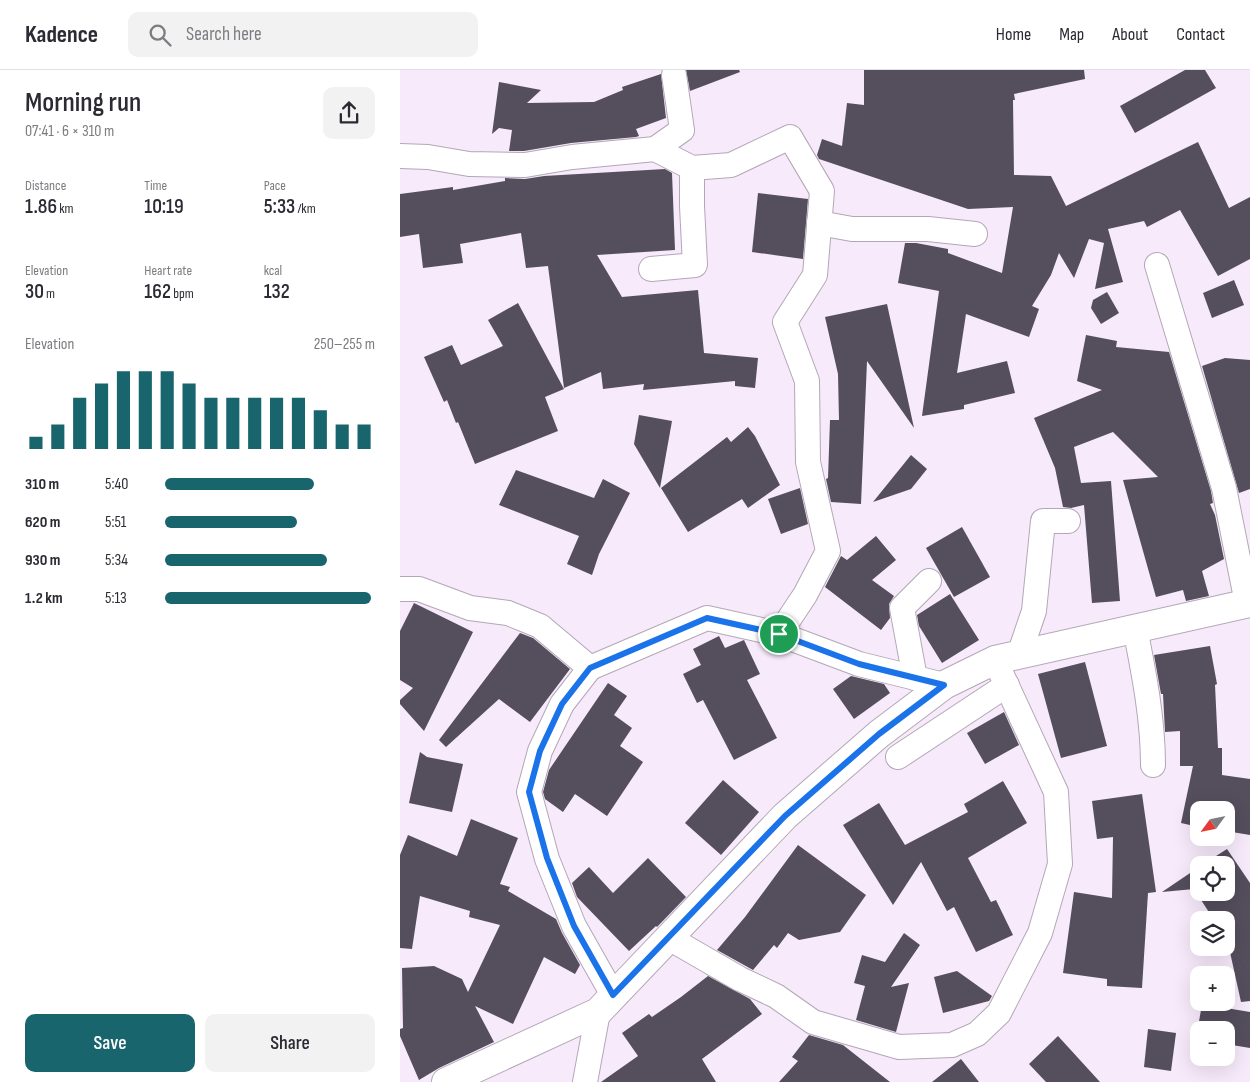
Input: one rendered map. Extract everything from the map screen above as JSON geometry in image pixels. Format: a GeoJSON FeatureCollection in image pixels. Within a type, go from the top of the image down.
{"type":"FeatureCollection","features":[{"type":"Feature","properties":{"kind":"street"},"geometry":{"type":"LineString","coordinates":[[400,156],[428,157],[469,164],[525,165],[572,157],[654,148],[682,130],[674,75]]}},
{"type":"Feature","properties":{"kind":"street"},"geometry":{"type":"LineString","coordinates":[[654,148],[692,168],[732,165],[790,137],[822,192],[815,275],[785,322],[807,380],[808,462],[828,550],[804,595],[779,634]]}},
{"type":"Feature","properties":{"kind":"street"},"geometry":{"type":"LineString","coordinates":[[652,269],[695,265],[692,168]]}},
{"type":"Feature","properties":{"kind":"street"},"geometry":{"type":"LineString","coordinates":[[819,223],[852,230],[928,229],[974,234]]}},
{"type":"Feature","properties":{"kind":"street"},"geometry":{"type":"LineString","coordinates":[[446,1082],[606,1003],[785,816],[879,734],[944,685],[1007,658],[1249,603],[1224,488],[1158,265]]}},
{"type":"Feature","properties":{"kind":"street"},"geometry":{"type":"LineString","coordinates":[[669,938],[740,979],[776,996],[813,1022],[899,1047],[952,1044],[977,1034],[999,1013],[1040,933],[1060,864],[1056,792],[1007,685],[1007,658],[1034,611],[1043,521],[1068,521]]}},
{"type":"Feature","properties":{"kind":"street"},"geometry":{"type":"LineString","coordinates":[[915,678],[902,608],[929,581]]}},
{"type":"Feature","properties":{"kind":"street"},"geometry":{"type":"LineString","coordinates":[[400,589],[419,589],[470,608],[508,613],[532,622],[540,626],[590,668]]}},
{"type":"Feature","properties":{"kind":"street"},"geometry":{"type":"LineString","coordinates":[[585,1082],[606,1003],[547,858],[529,792],[540,751],[562,704],[590,668],[707,618],[779,634],[859,664],[944,685]]}},
{"type":"Feature","properties":{"kind":"street"},"geometry":{"type":"LineString","coordinates":[[1135,628],[1153,741],[1153,765]]}},
{"type":"Feature","properties":{"kind":"street"},"geometry":{"type":"LineString","coordinates":[[898,757],[1007,685]]}},
{"type":"Feature","properties":{"kind":"building"},"geometry":{"type":"Polygon","coordinates":[[[686,70],[739,70],[740,72],[690,91],[686,70]]]}},
{"type":"Feature","properties":{"kind":"building"},"geometry":{"type":"Polygon","coordinates":[[[864,70],[1084,70],[1085,79],[1014,94],[1014,175],[1051,176],[1066,206],[1198,142],[1229,208],[1250,197],[1250,259],[1218,276],[1180,210],[1147,227],[1144,221],[1108,229],[1123,282],[1095,289],[1104,243],[1089,239],[1074,278],[1059,253],[1051,275],[1032,306],[1039,309],[1029,337],[966,314],[957,373],[1007,361],[1015,393],[964,405],[964,409],[922,416],[939,291],[898,283],[905,243],[916,243],[948,249],[948,253],[1002,273],[1013,207],[968,209],[819,159],[817,155],[822,139],[842,146],[847,103],[864,105],[864,70]]]}},
{"type":"Feature","properties":{"kind":"building"},"geometry":{"type":"Polygon","coordinates":[[[1185,70],[1205,70],[1216,88],[1135,133],[1120,106],[1185,70]]]}},
{"type":"Feature","properties":{"kind":"building"},"geometry":{"type":"Polygon","coordinates":[[[661,74],[666,118],[636,129],[639,136],[571,143],[524,151],[509,151],[512,130],[499,128],[492,134],[499,82],[541,90],[527,103],[594,102],[623,90],[622,87],[661,74]]]}},
{"type":"Feature","properties":{"kind":"building"},"geometry":{"type":"Polygon","coordinates":[[[665,169],[672,173],[675,250],[597,255],[622,297],[698,290],[704,353],[758,358],[755,388],[735,386],[735,381],[643,390],[644,384],[603,389],[601,372],[564,388],[548,266],[526,268],[521,233],[460,244],[463,263],[423,268],[419,234],[400,237],[400,194],[453,187],[453,190],[505,181],[505,178],[525,179],[544,176],[665,169]]]}},
{"type":"Feature","properties":{"kind":"building"},"geometry":{"type":"Polygon","coordinates":[[[758,193],[808,199],[803,259],[752,252],[758,193]]]}},
{"type":"Feature","properties":{"kind":"building"},"geometry":{"type":"Polygon","coordinates":[[[1234,280],[1244,305],[1212,318],[1203,293],[1234,280]]]}},
{"type":"Feature","properties":{"kind":"building"},"geometry":{"type":"Polygon","coordinates":[[[1107,292],[1119,313],[1101,324],[1091,308],[1093,300],[1107,292]]]}},
{"type":"Feature","properties":{"kind":"building"},"geometry":{"type":"Polygon","coordinates":[[[518,303],[564,389],[545,397],[558,431],[475,464],[458,422],[456,423],[447,400],[444,402],[424,357],[452,345],[461,365],[503,346],[488,320],[518,303]]]}},
{"type":"Feature","properties":{"kind":"building"},"geometry":{"type":"Polygon","coordinates":[[[887,304],[914,428],[867,361],[861,504],[831,502],[826,479],[828,478],[830,420],[839,420],[838,374],[825,317],[887,304]]]}},
{"type":"Feature","properties":{"kind":"building"},"geometry":{"type":"Polygon","coordinates":[[[1086,335],[1117,341],[1116,347],[1169,352],[1211,491],[1213,503],[1210,504],[1215,515],[1224,559],[1202,571],[1209,596],[1186,601],[1183,590],[1156,597],[1123,480],[1158,477],[1113,432],[1074,447],[1081,483],[1111,481],[1120,601],[1092,603],[1084,505],[1071,508],[1063,507],[1055,468],[1034,418],[1102,390],[1077,381],[1086,335]]]}},
{"type":"Feature","properties":{"kind":"building"},"geometry":{"type":"Polygon","coordinates":[[[1225,358],[1250,360],[1250,489],[1239,493],[1202,366],[1225,358]]]}},
{"type":"Feature","properties":{"kind":"building"},"geometry":{"type":"Polygon","coordinates":[[[639,415],[672,421],[660,488],[634,444],[639,415]]]}},
{"type":"Feature","properties":{"kind":"building"},"geometry":{"type":"Polygon","coordinates":[[[748,427],[755,436],[780,485],[748,508],[742,499],[688,532],[661,488],[727,437],[731,442],[748,427]]]}},
{"type":"Feature","properties":{"kind":"building"},"geometry":{"type":"Polygon","coordinates":[[[911,455],[927,469],[911,489],[873,502],[911,455]]]}},
{"type":"Feature","properties":{"kind":"building"},"geometry":{"type":"Polygon","coordinates":[[[516,470],[594,498],[603,479],[630,493],[599,554],[592,575],[567,564],[579,536],[499,505],[516,470]]]}},
{"type":"Feature","properties":{"kind":"building"},"geometry":{"type":"Polygon","coordinates":[[[800,488],[808,524],[781,534],[768,499],[800,488]]]}},
{"type":"Feature","properties":{"kind":"building"},"geometry":{"type":"Polygon","coordinates":[[[962,527],[990,577],[954,597],[926,548],[962,527]]]}},
{"type":"Feature","properties":{"kind":"building"},"geometry":{"type":"Polygon","coordinates":[[[876,536],[896,560],[872,580],[894,596],[889,604],[890,618],[881,630],[825,587],[841,556],[847,560],[876,536]]]}},
{"type":"Feature","properties":{"kind":"building"},"geometry":{"type":"Polygon","coordinates":[[[950,594],[979,640],[942,663],[919,626],[917,615],[950,594]]]}},
{"type":"Feature","properties":{"kind":"building"},"geometry":{"type":"Polygon","coordinates":[[[414,603],[473,632],[424,731],[400,704],[400,700],[413,688],[400,680],[400,631],[414,603]]]}},
{"type":"Feature","properties":{"kind":"building"},"geometry":{"type":"Polygon","coordinates":[[[520,633],[533,638],[570,669],[530,722],[499,699],[446,747],[439,740],[520,633]]]}},
{"type":"Feature","properties":{"kind":"building"},"geometry":{"type":"Polygon","coordinates":[[[719,636],[725,648],[744,640],[760,674],[747,680],[777,738],[734,760],[703,700],[697,703],[683,674],[701,665],[693,649],[719,636]]]}},
{"type":"Feature","properties":{"kind":"building"},"geometry":{"type":"Polygon","coordinates":[[[1210,646],[1217,684],[1215,685],[1218,748],[1222,748],[1222,775],[1250,779],[1250,835],[1235,832],[1235,801],[1190,801],[1190,825],[1181,823],[1193,766],[1180,766],[1180,731],[1165,732],[1163,694],[1161,694],[1154,655],[1210,646]]]}},
{"type":"Feature","properties":{"kind":"building"},"geometry":{"type":"Polygon","coordinates":[[[1085,662],[1107,746],[1061,758],[1038,674],[1085,662]]]}},
{"type":"Feature","properties":{"kind":"building"},"geometry":{"type":"Polygon","coordinates":[[[851,676],[884,684],[890,693],[854,719],[833,689],[851,676]]]}},
{"type":"Feature","properties":{"kind":"building"},"geometry":{"type":"Polygon","coordinates":[[[608,683],[627,696],[614,715],[632,728],[620,746],[643,762],[607,816],[575,794],[563,812],[545,799],[543,792],[549,770],[608,683]]]}},
{"type":"Feature","properties":{"kind":"building"},"geometry":{"type":"Polygon","coordinates":[[[1004,712],[1019,745],[985,764],[967,733],[1004,712]]]}},
{"type":"Feature","properties":{"kind":"building"},"geometry":{"type":"Polygon","coordinates":[[[420,752],[427,757],[463,764],[452,812],[409,803],[420,752]]]}},
{"type":"Feature","properties":{"kind":"building"},"geometry":{"type":"Polygon","coordinates":[[[723,780],[759,812],[721,855],[685,823],[723,780]]]}},
{"type":"Feature","properties":{"kind":"building"},"geometry":{"type":"Polygon","coordinates":[[[1003,781],[1027,823],[968,858],[991,902],[996,900],[1013,935],[976,952],[954,907],[947,911],[921,862],[893,905],[843,825],[879,803],[905,845],[968,812],[964,804],[1003,781]]]}},
{"type":"Feature","properties":{"kind":"building"},"geometry":{"type":"Polygon","coordinates":[[[1142,794],[1156,892],[1148,893],[1142,988],[1107,986],[1107,979],[1063,973],[1074,892],[1112,898],[1113,837],[1097,839],[1092,801],[1142,794]]]}},
{"type":"Feature","properties":{"kind":"building"},"geometry":{"type":"Polygon","coordinates":[[[471,819],[518,838],[500,884],[510,887],[508,891],[556,919],[580,965],[575,974],[544,957],[513,1024],[475,1006],[494,1042],[439,1068],[419,1080],[400,1036],[400,1029],[403,1028],[402,968],[434,966],[462,979],[468,992],[500,925],[469,917],[470,911],[420,896],[412,949],[400,948],[400,855],[408,835],[457,856],[471,819]]]}},
{"type":"Feature","properties":{"kind":"building"},"geometry":{"type":"Polygon","coordinates":[[[798,845],[866,895],[840,932],[799,940],[788,933],[777,948],[774,945],[753,970],[717,950],[745,917],[798,845]]]}},
{"type":"Feature","properties":{"kind":"building"},"geometry":{"type":"Polygon","coordinates":[[[1227,849],[1232,856],[1216,856],[1227,849]]]}},
{"type":"Feature","properties":{"kind":"building"},"geometry":{"type":"Polygon","coordinates":[[[648,858],[686,897],[657,927],[629,951],[577,897],[572,883],[589,867],[613,893],[648,858]]]}},
{"type":"Feature","properties":{"kind":"building"},"geometry":{"type":"Polygon","coordinates":[[[1235,861],[1250,883],[1250,1001],[1241,1002],[1235,966],[1233,966],[1231,956],[1235,956],[1235,911],[1208,911],[1202,901],[1235,901],[1235,861]]]}},
{"type":"Feature","properties":{"kind":"building"},"geometry":{"type":"Polygon","coordinates":[[[1190,873],[1190,889],[1162,892],[1190,873]]]}},
{"type":"Feature","properties":{"kind":"building"},"geometry":{"type":"Polygon","coordinates":[[[904,933],[920,945],[891,987],[909,983],[896,1032],[856,1020],[865,986],[854,983],[862,955],[885,962],[904,933]]]}},
{"type":"Feature","properties":{"kind":"building"},"geometry":{"type":"Polygon","coordinates":[[[957,971],[992,996],[989,1001],[943,1013],[934,977],[957,971]]]}},
{"type":"Feature","properties":{"kind":"building"},"geometry":{"type":"Polygon","coordinates":[[[708,976],[750,999],[762,1014],[702,1059],[716,1082],[601,1082],[638,1056],[622,1033],[649,1014],[652,1017],[708,976]]]}},
{"type":"Feature","properties":{"kind":"building"},"geometry":{"type":"Polygon","coordinates":[[[1235,1010],[1250,1012],[1250,1048],[1235,1046],[1235,1021],[1199,1021],[1201,1011],[1235,1010]]]}},
{"type":"Feature","properties":{"kind":"building"},"geometry":{"type":"Polygon","coordinates":[[[1148,1029],[1176,1033],[1171,1071],[1144,1067],[1148,1029]]]}},
{"type":"Feature","properties":{"kind":"building"},"geometry":{"type":"Polygon","coordinates":[[[809,1035],[843,1045],[890,1082],[779,1082],[798,1061],[792,1057],[809,1035]]]}},
{"type":"Feature","properties":{"kind":"building"},"geometry":{"type":"Polygon","coordinates":[[[1058,1036],[1100,1082],[1046,1082],[1029,1064],[1058,1036]]]}},
{"type":"Feature","properties":{"kind":"building"},"geometry":{"type":"Polygon","coordinates":[[[961,1059],[979,1082],[932,1082],[961,1059]]]}},
{"type":"Feature","properties":{"kind":"route"},"geometry":{"type":"LineString","coordinates":[[707,618],[779,634],[859,664],[944,685],[879,734],[785,816],[613,995],[574,926],[547,858],[529,792],[540,751],[562,704],[590,668],[707,618]]}}]}
